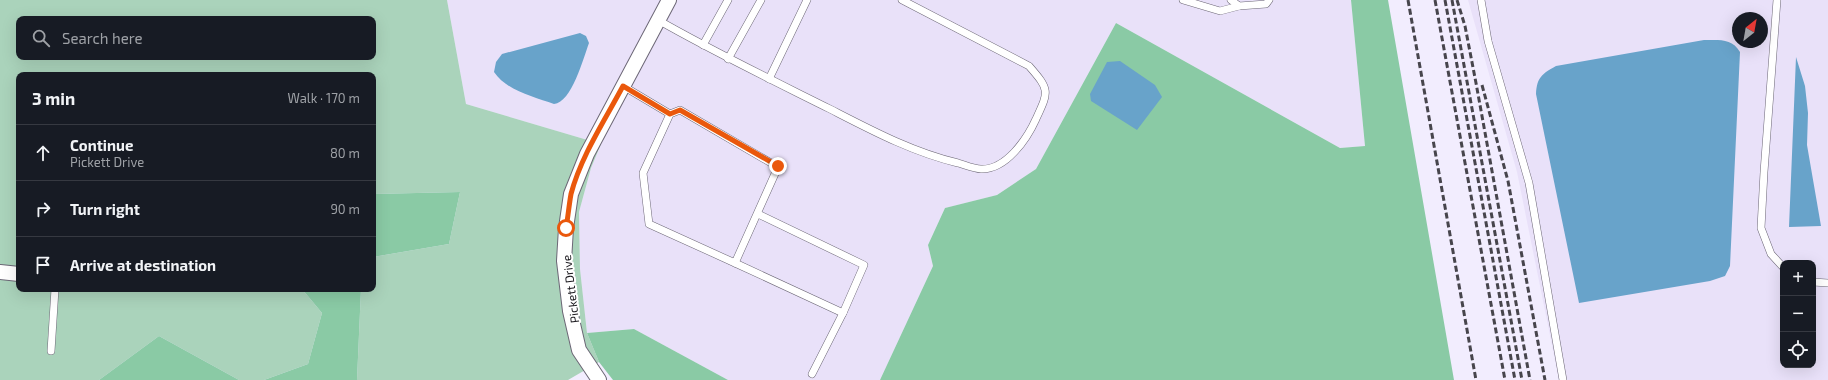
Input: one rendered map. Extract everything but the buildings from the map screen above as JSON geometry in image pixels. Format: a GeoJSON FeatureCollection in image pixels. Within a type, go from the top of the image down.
{"type":"FeatureCollection","features":[{"type":"Feature","properties":{"kind":"street","name":"Pickett Drive"},"geometry":{"type":"LineString","coordinates":[[599,380],[579,350],[570,311],[564,261],[566,228],[571,194],[587,154],[669,0]]}},
{"type":"Feature","properties":{"kind":"street"},"geometry":{"type":"LineString","coordinates":[[0,272],[16,274]]}},
{"type":"Feature","properties":{"kind":"lane"},"geometry":{"type":"LineString","coordinates":[[703,45],[728,0]]}},
{"type":"Feature","properties":{"kind":"lane"},"geometry":{"type":"LineString","coordinates":[[728,59],[761,0]]}},
{"type":"Feature","properties":{"kind":"lane"},"geometry":{"type":"LineString","coordinates":[[769,79],[808,0]]}},
{"type":"Feature","properties":{"kind":"lane"},"geometry":{"type":"LineString","coordinates":[[658,20],[728,59],[888,138],[937,158],[981,169],[999,166],[1014,154],[1035,122],[1046,98],[1044,84],[1029,66],[902,0]]}},
{"type":"Feature","properties":{"kind":"lane"},"geometry":{"type":"LineString","coordinates":[[1182,0],[1220,11],[1239,6],[1266,4],[1269,0]]}},
{"type":"Feature","properties":{"kind":"lane"},"geometry":{"type":"LineString","coordinates":[[1231,0],[1239,6]]}},
{"type":"Feature","properties":{"kind":"lane"},"geometry":{"type":"LineString","coordinates":[[1481,0],[1488,41],[1529,183],[1563,380]]}},
{"type":"Feature","properties":{"kind":"lane"},"geometry":{"type":"LineString","coordinates":[[1777,0],[1761,228],[1771,254],[1780,264]]}},
{"type":"Feature","properties":{"kind":"lane"},"geometry":{"type":"LineString","coordinates":[[623,86],[670,114]]}},
{"type":"Feature","properties":{"kind":"lane"},"geometry":{"type":"LineString","coordinates":[[735,263],[778,166],[680,110],[670,114],[643,173],[649,224],[843,314]]}},
{"type":"Feature","properties":{"kind":"lane"},"geometry":{"type":"LineString","coordinates":[[758,214],[864,265],[843,314],[812,374]]}},
{"type":"Feature","properties":{"kind":"lane"},"geometry":{"type":"LineString","coordinates":[[1816,282],[1828,283]]}},
{"type":"Feature","properties":{"kind":"lane"},"geometry":{"type":"LineString","coordinates":[[52,351],[55,292]]}},
{"type":"Feature","properties":{"kind":"shaded area"},"geometry":{"type":"Polygon","coordinates":[[[447,0],[1351,0],[1365,146],[1340,148],[1116,23],[1036,169],[997,195],[945,208],[928,245],[933,266],[880,380],[728,380],[634,329],[587,333],[580,269],[579,212],[591,168],[601,144],[466,104],[447,0]]]}},
{"type":"Feature","properties":{"kind":"shaded area"},"geometry":{"type":"Polygon","coordinates":[[[1468,0],[1828,0],[1828,380],[1559,380],[1517,172],[1468,0]]]}},
{"type":"Feature","properties":{"kind":"green space"},"geometry":{"type":"Polygon","coordinates":[[[0,0],[447,0],[466,104],[601,144],[591,168],[579,212],[580,269],[587,333],[599,362],[568,380],[357,380],[361,292],[376,292],[376,256],[449,244],[460,192],[376,194],[376,72],[16,72],[16,292],[304,292],[322,313],[308,364],[264,380],[239,380],[159,336],[99,380],[0,380],[0,0]]]}},
{"type":"Feature","properties":{"kind":"green space"},"geometry":{"type":"Polygon","coordinates":[[[1351,0],[1388,0],[1454,380],[880,380],[933,266],[928,245],[945,208],[997,195],[1036,169],[1116,23],[1340,148],[1365,146],[1351,0]]]}},
{"type":"Feature","properties":{"kind":"green space"},"geometry":{"type":"Polygon","coordinates":[[[460,192],[449,244],[376,256],[376,194],[460,192]]]}},
{"type":"Feature","properties":{"kind":"green space"},"geometry":{"type":"Polygon","coordinates":[[[304,292],[361,292],[357,380],[264,380],[308,364],[322,313],[304,292]]]}},
{"type":"Feature","properties":{"kind":"green space"},"geometry":{"type":"Polygon","coordinates":[[[634,329],[728,380],[613,380],[599,362],[587,333],[634,329]]]}},
{"type":"Feature","properties":{"kind":"green space"},"geometry":{"type":"Polygon","coordinates":[[[159,336],[239,380],[99,380],[159,336]]]}},
{"type":"Feature","properties":{"kind":"water"},"geometry":{"type":"Polygon","coordinates":[[[580,33],[586,36],[589,43],[580,69],[566,96],[554,104],[513,89],[499,79],[494,72],[496,62],[502,54],[580,33]]]}},
{"type":"Feature","properties":{"kind":"water"},"geometry":{"type":"Polygon","coordinates":[[[1704,40],[1725,41],[1732,44],[1732,48],[1738,48],[1740,52],[1730,266],[1725,276],[1710,281],[1579,303],[1536,94],[1541,77],[1547,71],[1556,66],[1704,40]]]}},
{"type":"Feature","properties":{"kind":"water"},"geometry":{"type":"Polygon","coordinates":[[[1796,57],[1805,86],[1808,113],[1807,145],[1821,226],[1789,227],[1796,57]]]}},
{"type":"Feature","properties":{"kind":"water"},"geometry":{"type":"Polygon","coordinates":[[[1120,61],[1155,85],[1162,97],[1137,130],[1091,101],[1090,94],[1107,62],[1120,61]]]}},
{"type":"Feature","properties":{"kind":"railway"},"geometry":{"type":"LineString","coordinates":[[1408,0],[1476,380]]}},
{"type":"Feature","properties":{"kind":"railway"},"geometry":{"type":"LineString","coordinates":[[1435,0],[1505,380]]}},
{"type":"Feature","properties":{"kind":"railway"},"geometry":{"type":"LineString","coordinates":[[1445,0],[1515,380]]}},
{"type":"Feature","properties":{"kind":"railway"},"geometry":{"type":"LineString","coordinates":[[1452,0],[1522,380]]}},
{"type":"Feature","properties":{"kind":"railway"},"geometry":{"type":"LineString","coordinates":[[1457,0],[1465,26],[1476,83],[1530,380]]}},
{"type":"Feature","properties":{"kind":"railway"},"geometry":{"type":"LineString","coordinates":[[1482,85],[1508,181],[1545,380]]}},
{"type":"Feature","properties":{"kind":"route"},"geometry":{"type":"LineString","coordinates":[[566,228],[571,194],[577,178],[587,154],[623,86],[670,114],[680,110],[778,166]]}}]}
